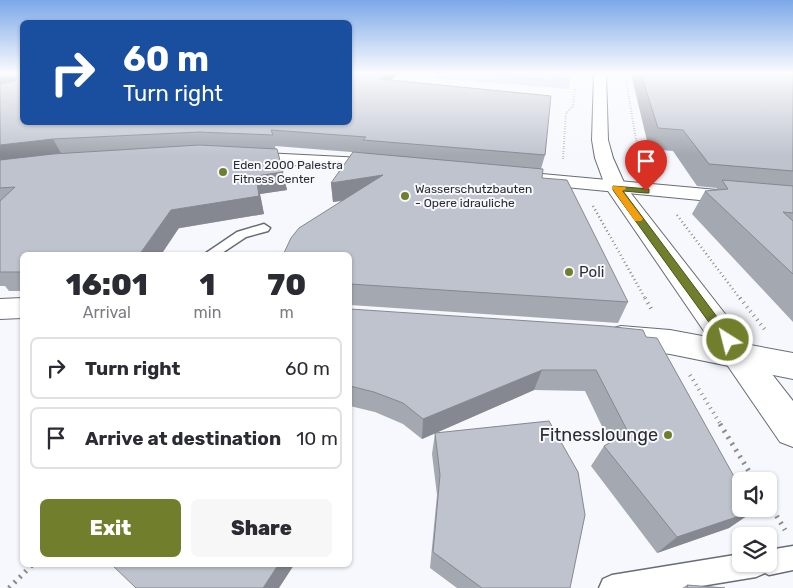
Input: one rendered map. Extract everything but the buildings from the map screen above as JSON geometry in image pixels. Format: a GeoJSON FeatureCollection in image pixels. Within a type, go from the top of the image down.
{"type":"FeatureCollection","features":[{"type":"Feature","properties":{"kind":"main road"},"geometry":{"type":"LineString","coordinates":[[601,101],[600,139],[605,161],[616,188],[793,430]]}},
{"type":"Feature","properties":{"kind":"main road"},"geometry":{"type":"LineString","coordinates":[[223,156],[336,161],[400,167]]}},
{"type":"Feature","properties":{"kind":"main road"},"geometry":{"type":"LineString","coordinates":[[510,177],[793,203]]}},
{"type":"Feature","properties":{"kind":"main road"},"geometry":{"type":"LineString","coordinates":[[0,309],[20,308]]}},
{"type":"Feature","properties":{"kind":"main road"},"geometry":{"type":"LineString","coordinates":[[595,334],[670,342],[793,366]]}},
{"type":"Feature","properties":{"kind":"lane"},"geometry":{"type":"LineString","coordinates":[[214,252],[236,236],[264,228]]}},
{"type":"Feature","properties":{"kind":"lane"},"geometry":{"type":"LineString","coordinates":[[777,556],[791,546]]}},
{"type":"Feature","properties":{"kind":"lane"},"geometry":{"type":"LineString","coordinates":[[612,588],[732,568]]}},
{"type":"Feature","properties":{"kind":"path"},"geometry":{"type":"LineString","coordinates":[[573,101],[573,106],[566,113],[563,169],[551,174],[554,188],[583,193],[589,199],[670,342],[749,472]]}},
{"type":"Feature","properties":{"kind":"path"},"geometry":{"type":"LineString","coordinates":[[630,101],[638,150],[653,180],[714,266],[769,334]]}},
{"type":"Feature","properties":{"kind":"path"},"geometry":{"type":"LineString","coordinates":[[776,517],[791,546]]}},
{"type":"Feature","properties":{"kind":"path"},"geometry":{"type":"LineString","coordinates":[[9,588],[30,567]]}},
{"type":"Feature","properties":{"kind":"slow traffic"},"geometry":{"type":"LineString","coordinates":[[622,189],[616,188],[638,219]]}},
{"type":"Feature","properties":{"kind":"place","name":"Eden 2000 Palestra Fitness Center"},"geometry":{"type":"Point","coordinates":[223,172]}},
{"type":"Feature","properties":{"kind":"place","name":"Wasserschutzbauten - Opere idrauliche"},"geometry":{"type":"Point","coordinates":[405,196]}},
{"type":"Feature","properties":{"kind":"place","name":"Poli"},"geometry":{"type":"Point","coordinates":[569,272]}},
{"type":"Feature","properties":{"kind":"place","name":"Fitnesslounge"},"geometry":{"type":"Point","coordinates":[668,435]}},
{"type":"Feature","properties":{"kind":"route"},"geometry":{"type":"LineString","coordinates":[[646,191],[616,188],[728,340]]}}]}
